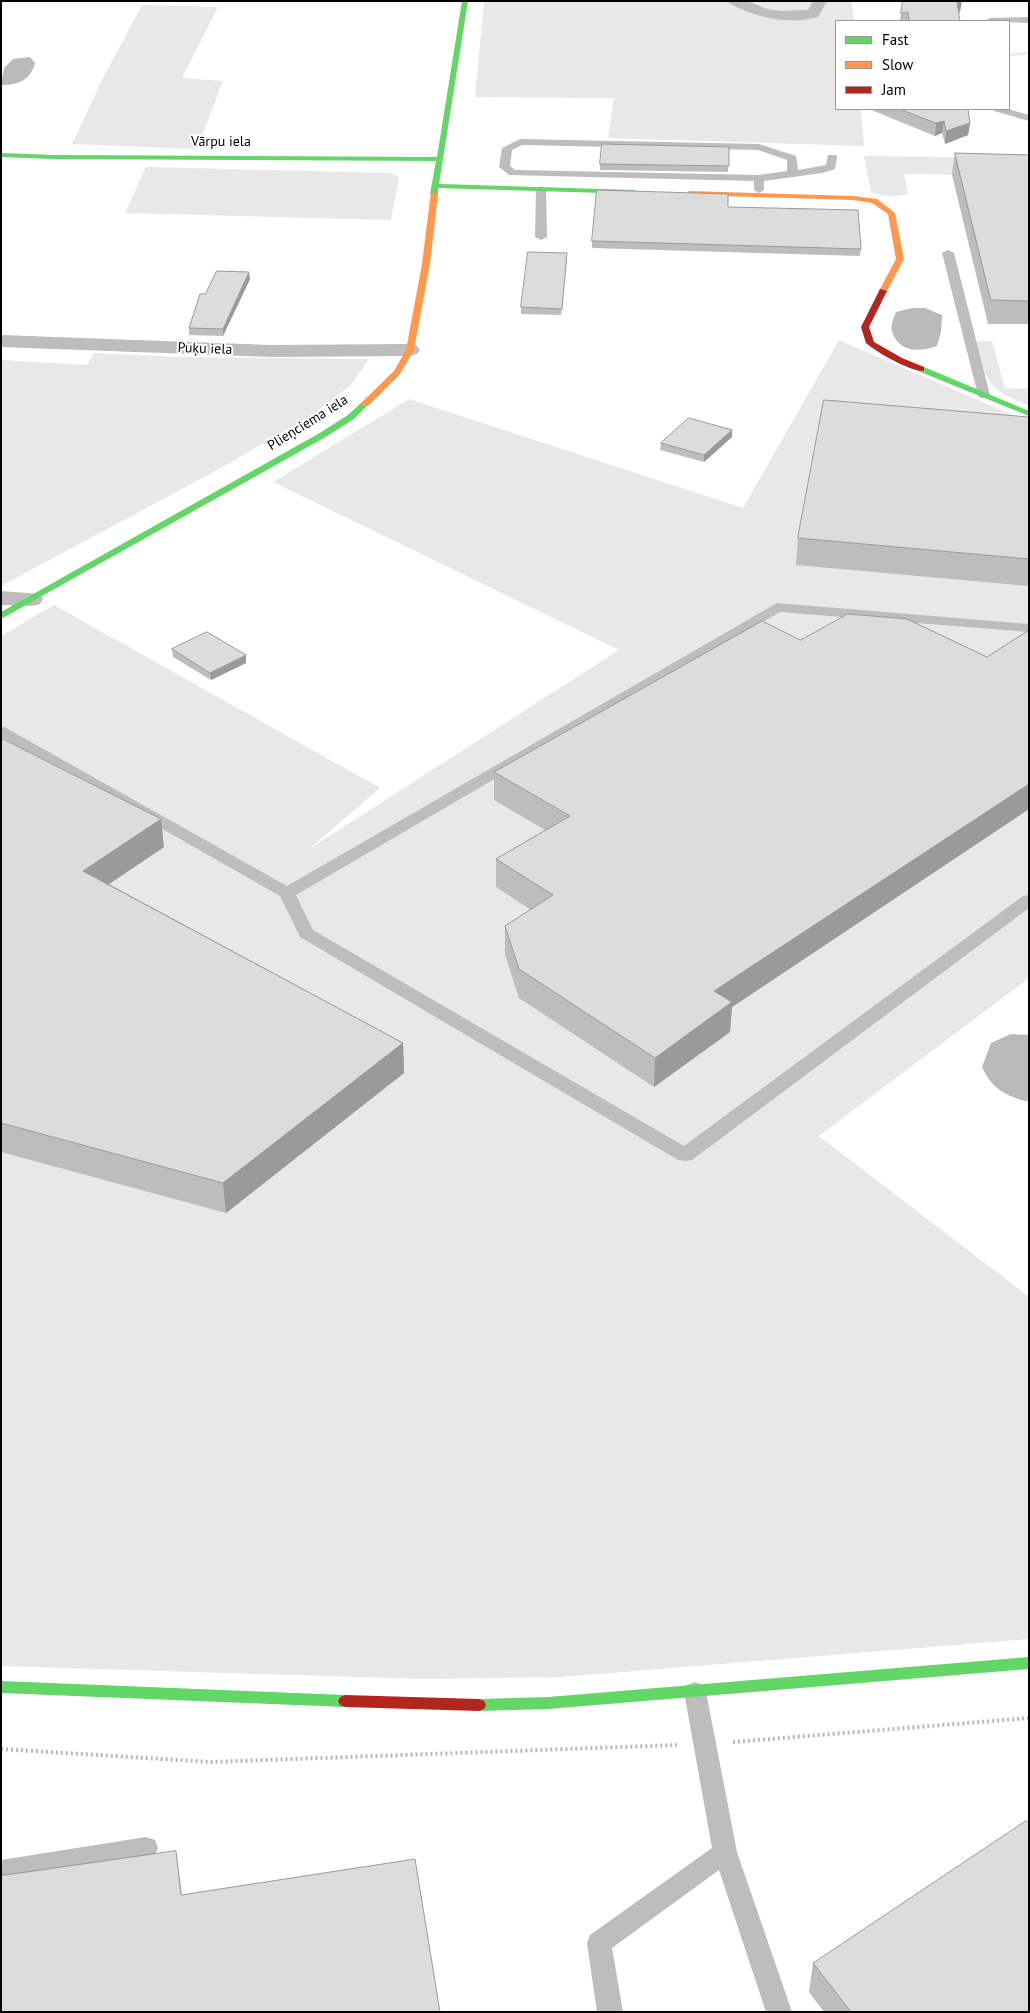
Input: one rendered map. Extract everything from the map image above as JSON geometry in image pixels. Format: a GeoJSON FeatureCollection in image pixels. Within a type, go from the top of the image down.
{"type":"FeatureCollection","features":[{"type":"Feature","properties":{"kind":"street","name":"Plieņciema iela"},"geometry":{"type":"LineString","coordinates":[[1,616],[321,436],[351,417],[397,372],[410,350],[426,264],[435,186],[465,1]]}},
{"type":"Feature","properties":{"kind":"street"},"geometry":{"type":"LineString","coordinates":[[735,1],[763,13],[787,17],[812,14],[820,4],[820,1]]}},
{"type":"Feature","properties":{"kind":"street","name":"Vārpu iela"},"geometry":{"type":"LineString","coordinates":[[1,154],[54,157],[440,159]]}},
{"type":"Feature","properties":{"kind":"street"},"geometry":{"type":"LineString","coordinates":[[435,186],[650,192]]}},
{"type":"Feature","properties":{"kind":"street"},"geometry":{"type":"LineString","coordinates":[[680,193],[853,198],[874,201],[891,213],[900,258],[865,327],[870,343],[899,360],[1029,414]]}},
{"type":"Feature","properties":{"kind":"street","name":"Puķu iela"},"geometry":{"type":"LineString","coordinates":[[1,341],[271,351],[410,350]]}},
{"type":"Feature","properties":{"kind":"street"},"geometry":{"type":"LineString","coordinates":[[1,598],[32,599]]}},
{"type":"Feature","properties":{"kind":"street"},"geometry":{"type":"LineString","coordinates":[[1,1687],[456,1706],[548,1703],[695,1692],[1029,1663]]}},
{"type":"Feature","properties":{"kind":"lane"},"geometry":{"type":"LineString","coordinates":[[1010,20],[1029,20]]}},
{"type":"Feature","properties":{"kind":"lane"},"geometry":{"type":"LineString","coordinates":[[1001,110],[1029,118]]}},
{"type":"Feature","properties":{"kind":"lane"},"geometry":{"type":"LineString","coordinates":[[793,174],[792,158],[759,147],[520,142],[507,148],[504,167],[513,173],[759,178],[793,174],[831,167],[832,157]]}},
{"type":"Feature","properties":{"kind":"lane"},"geometry":{"type":"LineString","coordinates":[[759,178],[759,195]]}},
{"type":"Feature","properties":{"kind":"lane"},"geometry":{"type":"LineString","coordinates":[[541,189],[541,237]]}},
{"type":"Feature","properties":{"kind":"lane"},"geometry":{"type":"LineString","coordinates":[[948,253],[984,395]]}},
{"type":"Feature","properties":{"kind":"lane"},"geometry":{"type":"LineString","coordinates":[[287,893],[777,607],[1029,628]]}},
{"type":"Feature","properties":{"kind":"lane"},"geometry":{"type":"LineString","coordinates":[[1,731],[287,893],[306,933],[685,1155],[1029,900]]}},
{"type":"Feature","properties":{"kind":"lane"},"geometry":{"type":"LineString","coordinates":[[695,1692],[725,1852],[779,2012]]}},
{"type":"Feature","properties":{"kind":"lane"},"geometry":{"type":"LineString","coordinates":[[1,1871],[146,1848]]}},
{"type":"Feature","properties":{"kind":"lane"},"geometry":{"type":"LineString","coordinates":[[610,2012],[599,1943],[725,1852]]}},
{"type":"Feature","properties":{"kind":"path"},"geometry":{"type":"LineString","coordinates":[[1010,55],[1029,53]]}},
{"type":"Feature","properties":{"kind":"path"},"geometry":{"type":"LineString","coordinates":[[730,1742],[1029,1718]]}},
{"type":"Feature","properties":{"kind":"path"},"geometry":{"type":"LineString","coordinates":[[1,1749],[211,1762],[681,1745]]}},
{"type":"Feature","properties":{"kind":"shaded area"},"geometry":{"type":"Polygon","coordinates":[[[484,1],[852,1],[854,20],[835,20],[835,110],[861,110],[864,146],[608,138],[614,98],[475,97],[484,1]]]}},
{"type":"Feature","properties":{"kind":"shaded area"},"geometry":{"type":"Polygon","coordinates":[[[142,5],[218,7],[182,78],[223,81],[197,149],[72,144],[103,78],[142,5]]]}},
{"type":"Feature","properties":{"kind":"shaded area"},"geometry":{"type":"Polygon","coordinates":[[[30,57],[35,63],[27,77],[18,83],[1,85],[4,68],[13,59],[30,57]]]}},
{"type":"Feature","properties":{"kind":"shaded area"},"geometry":{"type":"Polygon","coordinates":[[[864,156],[1029,158],[1029,176],[904,174],[908,193],[899,196],[885,196],[871,192],[864,156]]]}},
{"type":"Feature","properties":{"kind":"shaded area"},"geometry":{"type":"Polygon","coordinates":[[[146,167],[390,173],[399,177],[391,220],[125,213],[146,167]]]}},
{"type":"Feature","properties":{"kind":"shaded area"},"geometry":{"type":"Polygon","coordinates":[[[912,308],[925,308],[942,315],[941,332],[937,346],[917,350],[910,349],[904,347],[895,338],[892,327],[896,312],[912,308]]]}},
{"type":"Feature","properties":{"kind":"shaded area"},"geometry":{"type":"Polygon","coordinates":[[[839,340],[1029,422],[1029,978],[819,1136],[1029,1297],[1029,1639],[561,1677],[425,1679],[1,1666],[1,636],[54,605],[380,788],[309,849],[619,650],[273,482],[409,399],[743,508],[839,340]]]}},
{"type":"Feature","properties":{"kind":"shaded area"},"geometry":{"type":"Polygon","coordinates":[[[992,341],[1005,388],[1029,389],[1029,406],[1005,395],[991,383],[980,356],[977,342],[992,341]]]}},
{"type":"Feature","properties":{"kind":"shaded area"},"geometry":{"type":"Polygon","coordinates":[[[94,353],[180,357],[369,359],[351,385],[311,416],[221,468],[1,586],[1,360],[87,365],[94,353]]]}},
{"type":"Feature","properties":{"kind":"shaded area"},"geometry":{"type":"Polygon","coordinates":[[[1011,1034],[1029,1035],[1029,1102],[1013,1097],[995,1086],[982,1067],[991,1043],[1011,1034]]]}},
{"type":"Feature","properties":{"kind":"building"},"geometry":{"type":"Polygon","coordinates":[[[903,1],[960,1],[957,2],[960,20],[909,20],[908,12],[901,13],[903,1]]]}},
{"type":"Feature","properties":{"kind":"building"},"geometry":{"type":"Polygon","coordinates":[[[903,110],[968,110],[970,123],[946,131],[944,121],[936,123],[903,110]]]}},
{"type":"Feature","properties":{"kind":"building"},"geometry":{"type":"Polygon","coordinates":[[[602,144],[729,147],[729,166],[600,164],[602,144]]]}},
{"type":"Feature","properties":{"kind":"building"},"geometry":{"type":"Polygon","coordinates":[[[955,153],[1029,155],[1029,301],[991,300],[955,153]]]}},
{"type":"Feature","properties":{"kind":"building"},"geometry":{"type":"Polygon","coordinates":[[[597,190],[728,194],[728,207],[858,210],[861,249],[592,241],[597,190]]]}},
{"type":"Feature","properties":{"kind":"building"},"geometry":{"type":"Polygon","coordinates":[[[528,252],[567,253],[562,309],[521,307],[528,252]]]}},
{"type":"Feature","properties":{"kind":"building"},"geometry":{"type":"Polygon","coordinates":[[[217,271],[249,272],[223,329],[189,328],[200,294],[205,294],[217,271]]]}},
{"type":"Feature","properties":{"kind":"building"},"geometry":{"type":"Polygon","coordinates":[[[824,400],[1029,417],[1029,559],[798,538],[824,400]]]}},
{"type":"Feature","properties":{"kind":"building"},"geometry":{"type":"Polygon","coordinates":[[[689,418],[732,430],[704,455],[661,443],[689,418]]]}},
{"type":"Feature","properties":{"kind":"building"},"geometry":{"type":"Polygon","coordinates":[[[848,614],[907,619],[987,657],[1029,630],[1029,784],[714,991],[732,1002],[655,1058],[519,969],[505,926],[553,895],[496,859],[570,816],[494,772],[762,621],[800,640],[848,614]]]}},
{"type":"Feature","properties":{"kind":"building"},"geometry":{"type":"Polygon","coordinates":[[[207,632],[246,655],[210,673],[172,649],[207,632]]]}},
{"type":"Feature","properties":{"kind":"building"},"geometry":{"type":"Polygon","coordinates":[[[1,738],[161,819],[83,871],[403,1043],[223,1183],[1,1123],[1,738]]]}},
{"type":"Feature","properties":{"kind":"building"},"geometry":{"type":"Polygon","coordinates":[[[1029,1821],[1029,2012],[851,2012],[813,1963],[1024,1822],[1029,1821]]]}},
{"type":"Feature","properties":{"kind":"building"},"geometry":{"type":"Polygon","coordinates":[[[176,1851],[181,1895],[415,1859],[440,2012],[1,2012],[1,1876],[176,1851]]]}},
{"type":"Feature","properties":{"kind":"traffic: fast"},"geometry":{"type":"LineString","coordinates":[[434,194],[465,1]]}},
{"type":"Feature","properties":{"kind":"traffic: fast"},"geometry":{"type":"LineString","coordinates":[[1,155],[54,157],[440,159]]}},
{"type":"Feature","properties":{"kind":"traffic: fast"},"geometry":{"type":"LineString","coordinates":[[435,186],[634,192]]}},
{"type":"Feature","properties":{"kind":"traffic: fast"},"geometry":{"type":"LineString","coordinates":[[921,369],[1029,414]]}},
{"type":"Feature","properties":{"kind":"traffic: fast"},"geometry":{"type":"LineString","coordinates":[[1,616],[321,436],[351,417],[365,404]]}},
{"type":"Feature","properties":{"kind":"traffic: fast"},"geometry":{"type":"LineString","coordinates":[[479,1705],[548,1703],[1029,1663]]}},
{"type":"Feature","properties":{"kind":"traffic: fast"},"geometry":{"type":"LineString","coordinates":[[1,1687],[345,1701]]}},
{"type":"Feature","properties":{"kind":"traffic: slow"},"geometry":{"type":"LineString","coordinates":[[692,193],[853,198],[874,201],[891,213],[900,259],[883,291]]}},
{"type":"Feature","properties":{"kind":"traffic: slow"},"geometry":{"type":"LineString","coordinates":[[365,404],[397,372],[410,350],[426,264],[434,194]]}},
{"type":"Feature","properties":{"kind":"traffic: jam"},"geometry":{"type":"LineString","coordinates":[[883,291],[865,327],[870,343],[899,360],[921,369]]}},
{"type":"Feature","properties":{"kind":"traffic: jam"},"geometry":{"type":"LineString","coordinates":[[345,1701],[479,1705]]}}]}
